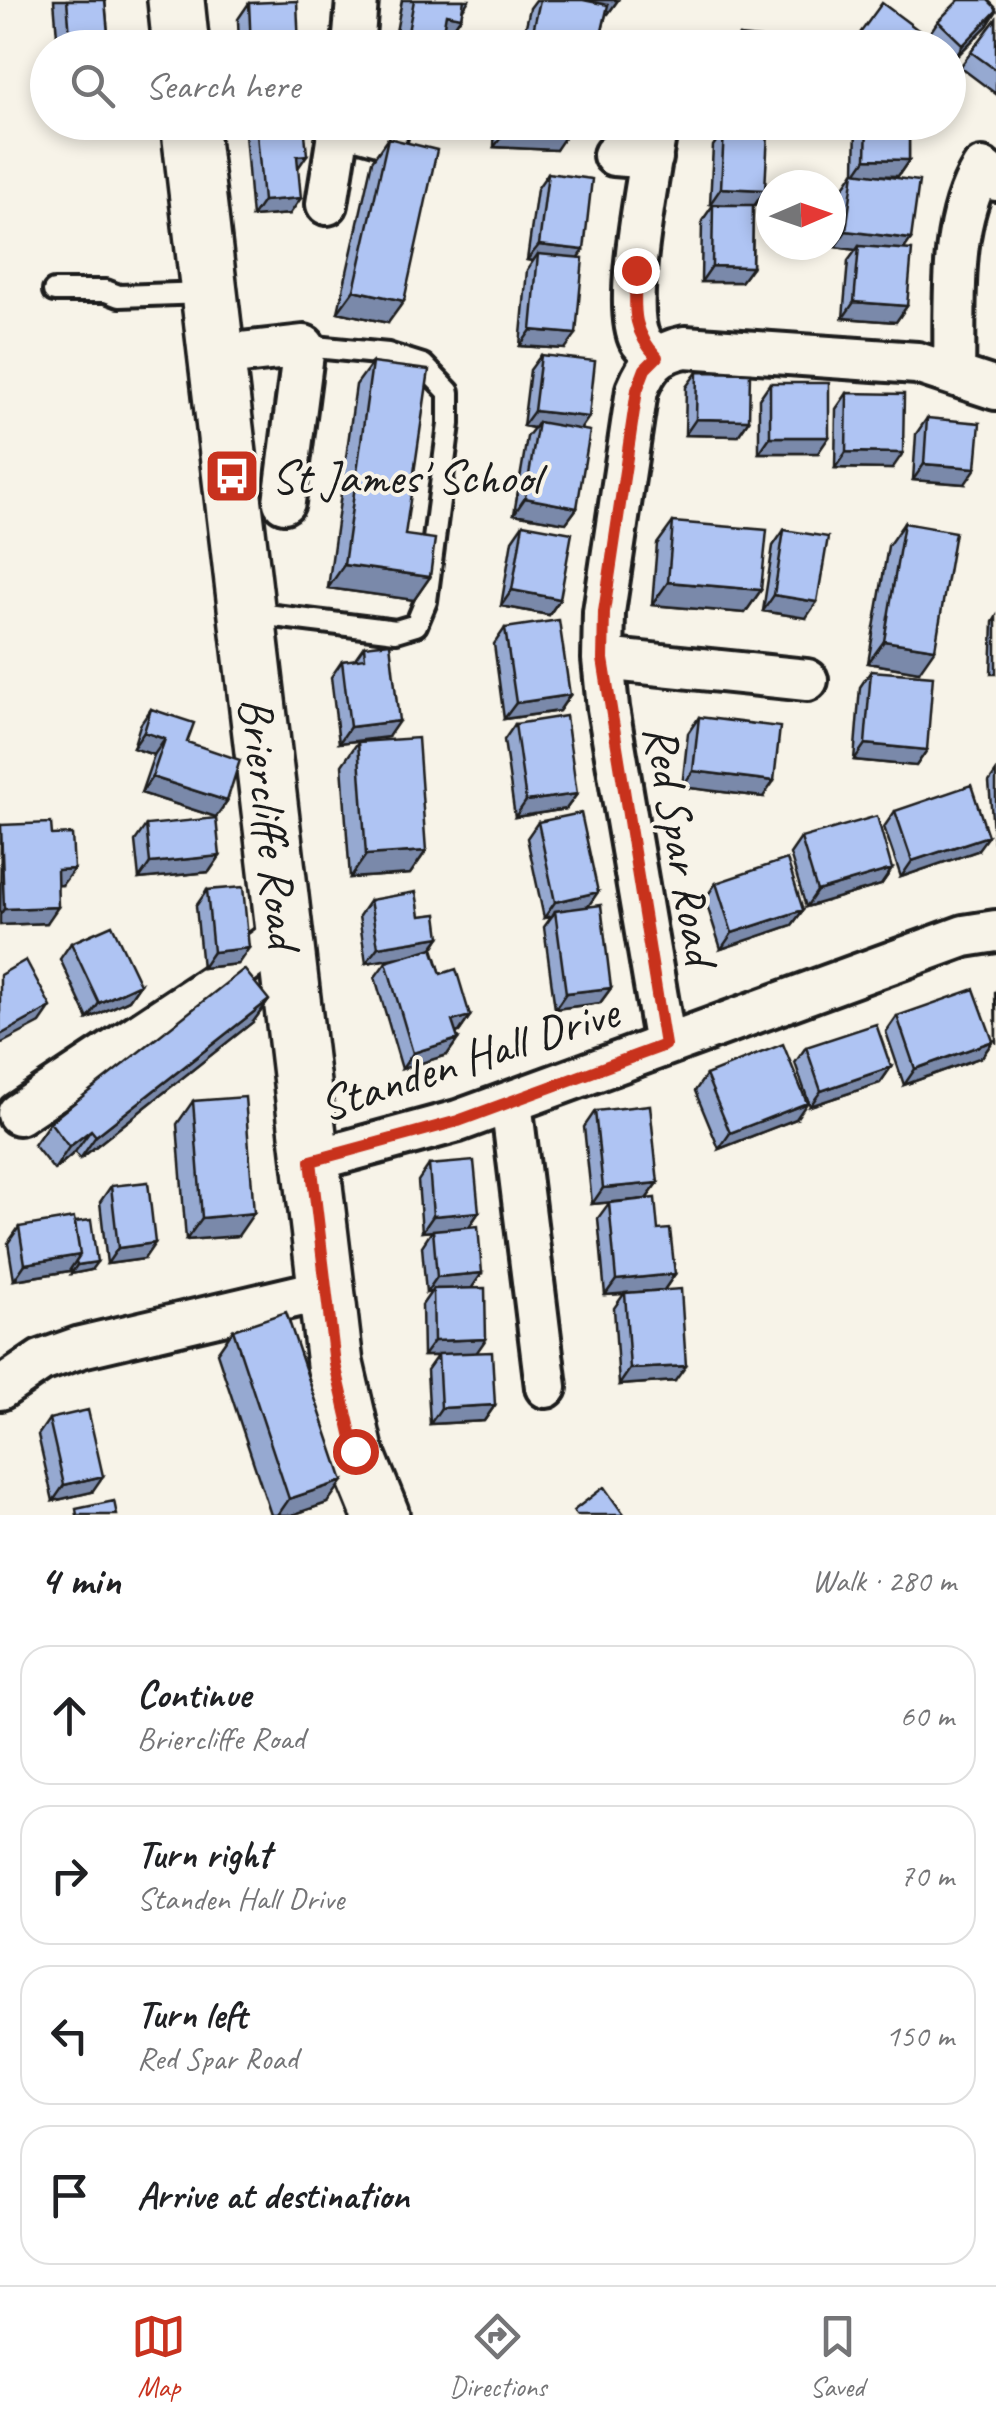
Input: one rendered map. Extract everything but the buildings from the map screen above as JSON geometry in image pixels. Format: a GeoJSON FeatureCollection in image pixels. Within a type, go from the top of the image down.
{"type":"FeatureCollection","features":[{"type":"Feature","properties":{"kind":"street"},"geometry":{"type":"LineString","coordinates":[[176,0],[179,30]]}},
{"type":"Feature","properties":{"kind":"street"},"geometry":{"type":"LineString","coordinates":[[354,30],[357,0]]}},
{"type":"Feature","properties":{"kind":"street","name":"Briercliffe Road"},"geometry":{"type":"LineString","coordinates":[[191,140],[335,1364],[355,1451],[382,1515]]}},
{"type":"Feature","properties":{"kind":"street"},"geometry":{"type":"LineString","coordinates":[[327,204],[337,140]]}},
{"type":"Feature","properties":{"kind":"street"},"geometry":{"type":"LineString","coordinates":[[641,145],[634,314],[640,340],[657,357],[685,347],[918,363],[996,389]]}},
{"type":"Feature","properties":{"kind":"street"},"geometry":{"type":"LineString","coordinates":[[954,374],[960,240],[969,191],[979,167]]}},
{"type":"Feature","properties":{"kind":"street"},"geometry":{"type":"LineString","coordinates":[[214,356],[304,346],[284,502]]}},
{"type":"Feature","properties":{"kind":"street","name":"Red Spar Road"},"geometry":{"type":"LineString","coordinates":[[657,357],[645,369],[637,390],[604,612],[603,659],[665,1045]]}},
{"type":"Feature","properties":{"kind":"street","name":"Red Spar Road"},"geometry":{"type":"LineString","coordinates":[[603,659],[807,680]]}},
{"type":"Feature","properties":{"kind":"street","name":"Standen Hall Drive"},"geometry":{"type":"LineString","coordinates":[[311,1161],[458,1121],[964,936],[996,931]]}},
{"type":"Feature","properties":{"kind":"street"},"geometry":{"type":"LineString","coordinates":[[9,1121],[231,973],[285,932]]}},
{"type":"Feature","properties":{"kind":"street"},"geometry":{"type":"LineString","coordinates":[[511,1102],[546,1388]]}},
{"type":"Feature","properties":{"kind":"street"},"geometry":{"type":"LineString","coordinates":[[0,1390],[41,1361],[81,1347],[328,1290]]}},
{"type":"Feature","properties":{"kind":"lane"},"geometry":{"type":"LineString","coordinates":[[54,291],[106,291],[119,296],[207,292]]}},
{"type":"Feature","properties":{"kind":"lane"},"geometry":{"type":"LineString","coordinates":[[247,613],[396,631],[416,625],[426,601],[449,424],[449,392],[423,366],[388,354],[304,346]]}},
{"type":"Feature","properties":{"kind":"place","name":"St James' School"},"geometry":{"type":"Point","coordinates":[232,476]}},
{"type":"Feature","properties":{"kind":"route"},"geometry":{"type":"LineString","coordinates":[[355,1451],[335,1364],[311,1161],[458,1121],[665,1045],[603,659],[604,612],[637,390],[645,369],[657,357],[640,340],[634,314],[636,270]]}}]}
